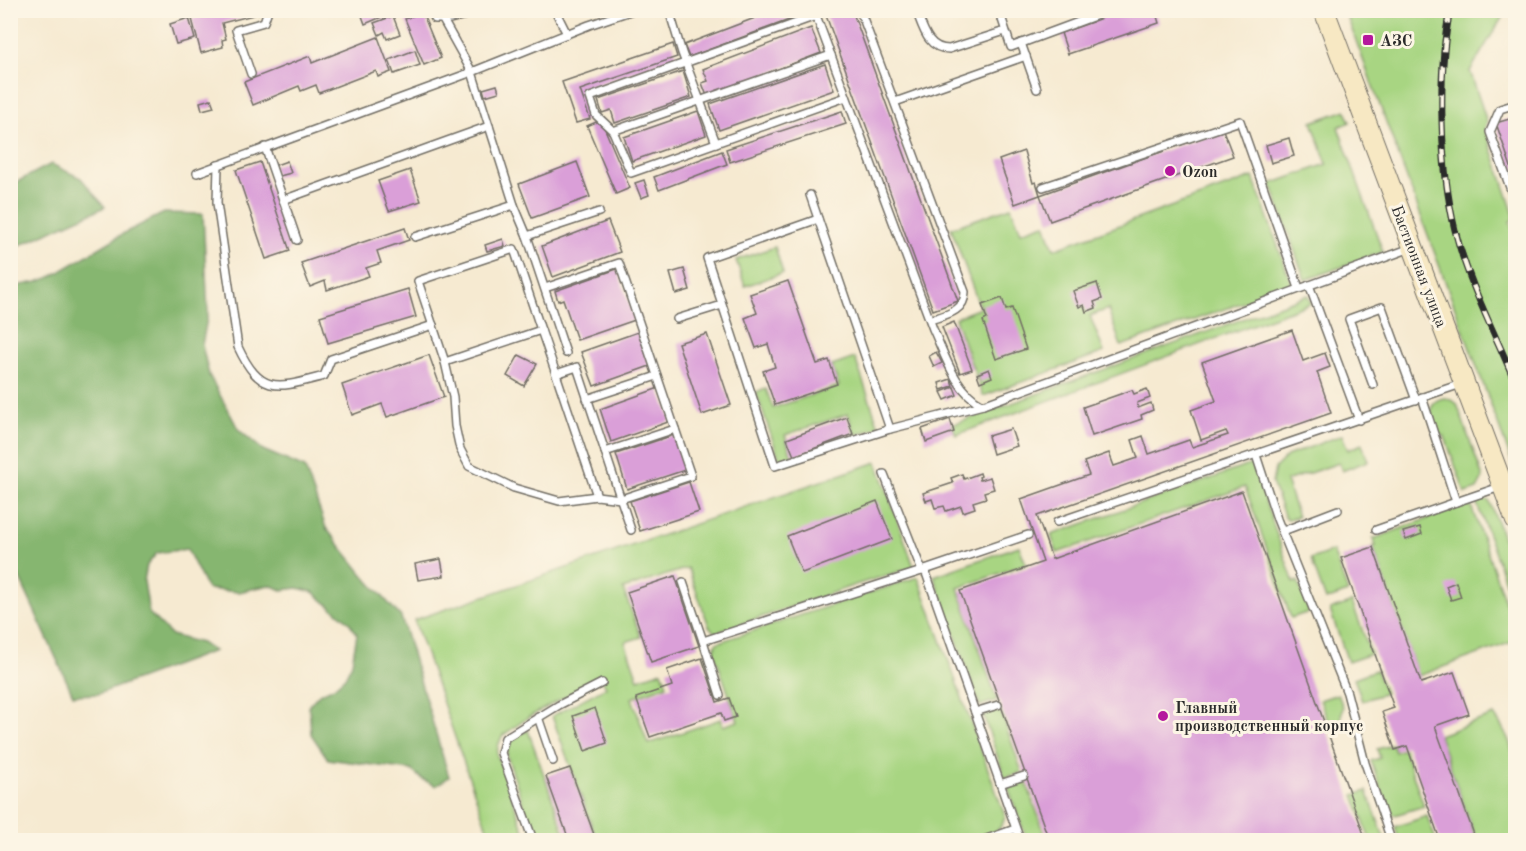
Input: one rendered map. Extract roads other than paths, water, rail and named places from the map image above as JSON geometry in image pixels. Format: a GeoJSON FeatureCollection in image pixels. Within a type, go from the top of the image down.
{"type":"FeatureCollection","features":[{"type":"Feature","properties":{"kind":"main road","name":"Бастионная улица"},"geometry":{"type":"LineString","coordinates":[[1324,10],[1515,521]]}},
{"type":"Feature","properties":{"kind":"lane"},"geometry":{"type":"LineString","coordinates":[[251,74],[236,30],[264,22],[268,10]]}},
{"type":"Feature","properties":{"kind":"lane"},"geometry":{"type":"LineString","coordinates":[[432,10],[435,19],[443,20],[486,10]]}},
{"type":"Feature","properties":{"kind":"lane"},"geometry":{"type":"LineString","coordinates":[[555,10],[567,34]]}},
{"type":"Feature","properties":{"kind":"lane"},"geometry":{"type":"LineString","coordinates":[[197,173],[633,10]]}},
{"type":"Feature","properties":{"kind":"lane"},"geometry":{"type":"LineString","coordinates":[[669,10],[716,143]]}},
{"type":"Feature","properties":{"kind":"lane"},"geometry":{"type":"LineString","coordinates":[[860,10],[964,292],[964,303],[957,310],[930,320]]}},
{"type":"Feature","properties":{"kind":"lane"},"geometry":{"type":"LineString","coordinates":[[916,10],[930,42],[943,49],[1005,30]]}},
{"type":"Feature","properties":{"kind":"lane"},"geometry":{"type":"LineString","coordinates":[[999,10],[1011,47],[1111,10]]}},
{"type":"Feature","properties":{"kind":"lane"},"geometry":{"type":"LineString","coordinates":[[846,97],[631,173],[613,131],[596,115],[590,97],[815,13],[930,320],[955,377],[972,399],[983,405]]}},
{"type":"Feature","properties":{"kind":"lane"},"geometry":{"type":"LineString","coordinates":[[443,20],[472,72],[514,205],[527,236],[566,353]]}},
{"type":"Feature","properties":{"kind":"lane"},"geometry":{"type":"LineString","coordinates":[[1022,43],[1037,89]]}},
{"type":"Feature","properties":{"kind":"lane"},"geometry":{"type":"LineString","coordinates":[[613,131],[831,55]]}},
{"type":"Feature","properties":{"kind":"lane"},"geometry":{"type":"LineString","coordinates":[[895,102],[1026,56]]}},
{"type":"Feature","properties":{"kind":"lane"},"geometry":{"type":"LineString","coordinates":[[1515,104],[1500,109],[1490,132],[1515,204]]}},
{"type":"Feature","properties":{"kind":"lane"},"geometry":{"type":"LineString","coordinates":[[1043,187],[1240,121],[1299,288]]}},
{"type":"Feature","properties":{"kind":"lane"},"geometry":{"type":"LineString","coordinates":[[283,200],[489,126]]}},
{"type":"Feature","properties":{"kind":"lane"},"geometry":{"type":"LineString","coordinates":[[265,147],[297,240]]}},
{"type":"Feature","properties":{"kind":"lane"},"geometry":{"type":"LineString","coordinates":[[218,165],[216,203],[238,347],[247,366],[260,381],[285,386],[324,376],[331,359],[432,325]]}},
{"type":"Feature","properties":{"kind":"lane"},"geometry":{"type":"LineString","coordinates":[[810,195],[890,429]]}},
{"type":"Feature","properties":{"kind":"lane"},"geometry":{"type":"LineString","coordinates":[[415,237],[514,205]]}},
{"type":"Feature","properties":{"kind":"lane"},"geometry":{"type":"LineString","coordinates":[[527,236],[599,212]]}},
{"type":"Feature","properties":{"kind":"lane"},"geometry":{"type":"LineString","coordinates":[[818,219],[706,258],[775,466],[890,429],[983,405],[1413,247]]}},
{"type":"Feature","properties":{"kind":"lane"},"geometry":{"type":"LineString","coordinates":[[544,288],[620,263],[691,476],[621,499],[597,496],[559,501],[514,488],[469,466],[460,449],[455,426],[453,397],[445,362],[418,281],[514,249],[597,496]]}},
{"type":"Feature","properties":{"kind":"lane"},"geometry":{"type":"LineString","coordinates":[[1309,285],[1359,420]]}},
{"type":"Feature","properties":{"kind":"lane"},"geometry":{"type":"LineString","coordinates":[[677,319],[722,305]]}},
{"type":"Feature","properties":{"kind":"lane"},"geometry":{"type":"LineString","coordinates":[[1373,385],[1349,319],[1382,307],[1419,399],[1456,502]]}},
{"type":"Feature","properties":{"kind":"lane"},"geometry":{"type":"LineString","coordinates":[[445,362],[542,330]]}},
{"type":"Feature","properties":{"kind":"lane"},"geometry":{"type":"LineString","coordinates":[[556,374],[577,367],[632,530]]}},
{"type":"Feature","properties":{"kind":"lane"},"geometry":{"type":"LineString","coordinates":[[587,399],[657,376]]}},
{"type":"Feature","properties":{"kind":"lane"},"geometry":{"type":"LineString","coordinates":[[1057,522],[1464,383]]}},
{"type":"Feature","properties":{"kind":"lane"},"geometry":{"type":"LineString","coordinates":[[605,452],[675,429]]}},
{"type":"Feature","properties":{"kind":"lane"},"geometry":{"type":"LineString","coordinates":[[1256,455],[1277,519],[1347,693],[1365,763],[1391,840]]}},
{"type":"Feature","properties":{"kind":"lane"},"geometry":{"type":"LineString","coordinates":[[884,474],[924,570],[1020,840]]}},
{"type":"Feature","properties":{"kind":"lane"},"geometry":{"type":"LineString","coordinates":[[1376,530],[1503,486]]}},
{"type":"Feature","properties":{"kind":"lane"},"geometry":{"type":"LineString","coordinates":[[1283,531],[1338,510]]}},
{"type":"Feature","properties":{"kind":"lane"},"geometry":{"type":"LineString","coordinates":[[703,641],[1028,535]]}},
{"type":"Feature","properties":{"kind":"lane"},"geometry":{"type":"LineString","coordinates":[[683,582],[720,695]]}},
{"type":"Feature","properties":{"kind":"lane"},"geometry":{"type":"LineString","coordinates":[[533,840],[501,753],[505,738],[538,717],[602,683]]}},
{"type":"Feature","properties":{"kind":"lane"},"geometry":{"type":"LineString","coordinates":[[975,712],[998,705]]}},
{"type":"Feature","properties":{"kind":"lane"},"geometry":{"type":"LineString","coordinates":[[538,717],[553,761]]}},
{"type":"Feature","properties":{"kind":"lane"},"geometry":{"type":"LineString","coordinates":[[1000,784],[1024,776]]}},
{"type":"Feature","properties":{"kind":"lane"},"geometry":{"type":"LineString","coordinates":[[984,840],[1015,829]]}},
{"type":"Feature","properties":{"kind":"railway"},"geometry":{"type":"LineString","coordinates":[[1450,10],[1443,62],[1442,91],[1443,150],[1450,205],[1460,250],[1467,269],[1516,384]]}},
{"type":"Feature","properties":{"kind":"place","name":"АЗС"},"geometry":{"type":"Point","coordinates":[1368,40]}},
{"type":"Feature","properties":{"kind":"place","name":"Ozon"},"geometry":{"type":"Point","coordinates":[1170,171]}},
{"type":"Feature","properties":{"kind":"place","name":"Главный производственный корпус"},"geometry":{"type":"Point","coordinates":[1163,716]}}]}
